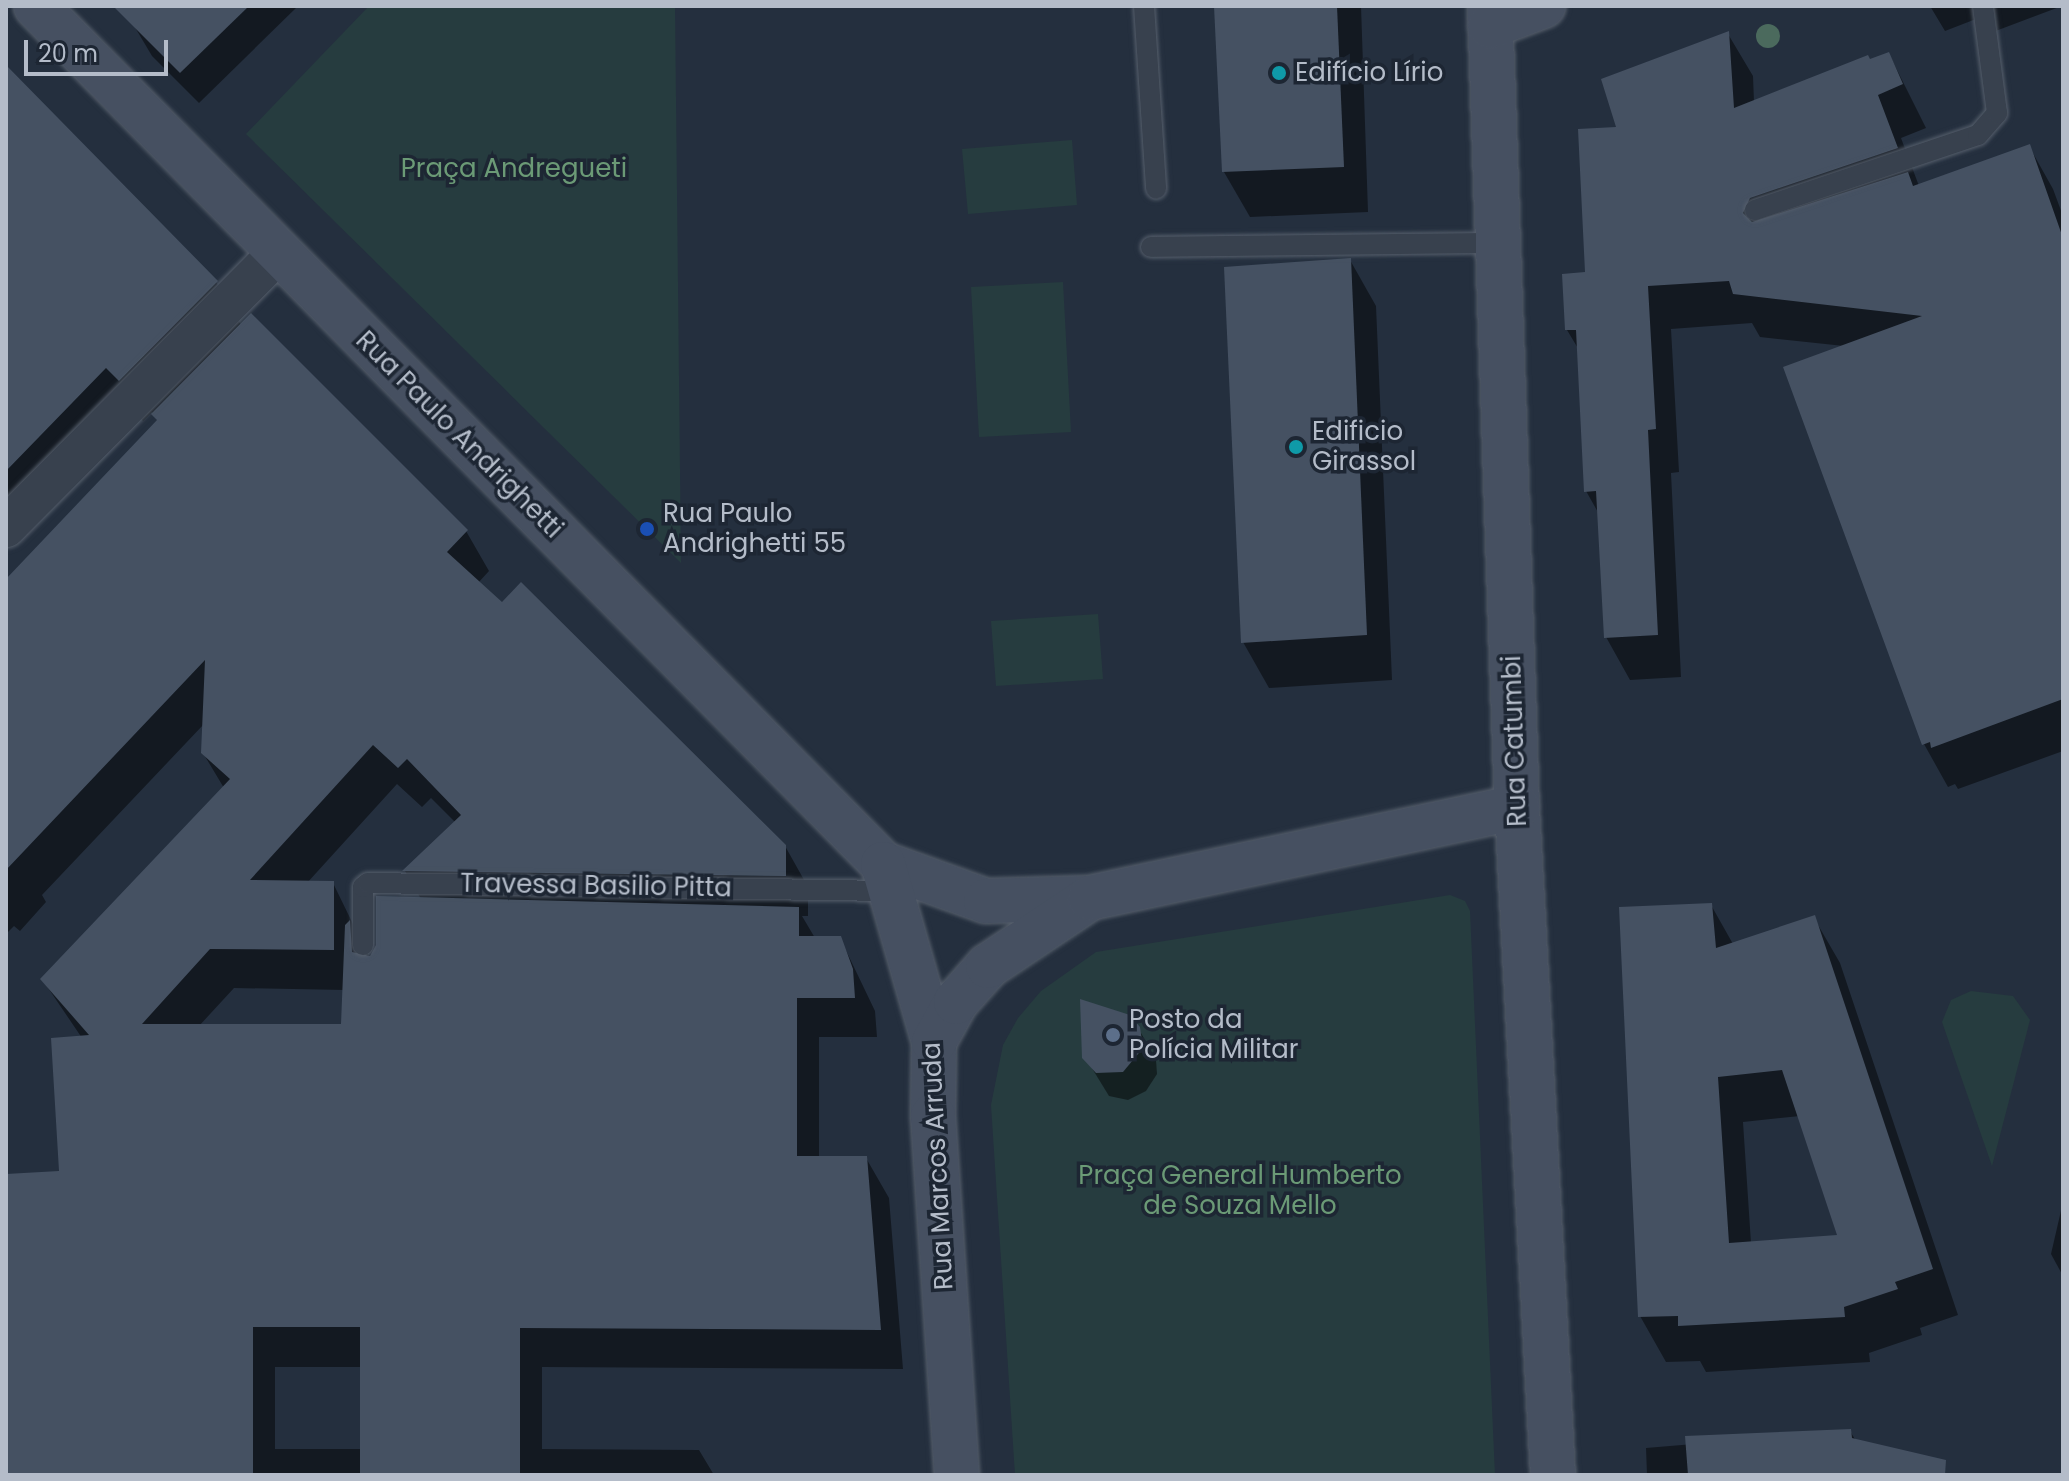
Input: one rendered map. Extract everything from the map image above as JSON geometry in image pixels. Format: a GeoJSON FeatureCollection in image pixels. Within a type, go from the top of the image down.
{"type":"FeatureCollection","features":[{"type":"Feature","properties":{"kind":"main road","name":"Rua Paulo Andrighetti"},"geometry":{"type":"LineString","coordinates":[[36,6],[886,877]]}},
{"type":"Feature","properties":{"kind":"main road"},"geometry":{"type":"LineString","coordinates":[[1490,16],[1543,6]]}},
{"type":"Feature","properties":{"kind":"main road","name":"Rua Catumbi"},"geometry":{"type":"LineString","coordinates":[[1490,16],[1517,807],[1553,1475]]}},
{"type":"Feature","properties":{"kind":"main road"},"geometry":{"type":"LineString","coordinates":[[886,877],[986,901],[1090,898],[1517,807]]}},
{"type":"Feature","properties":{"kind":"main road","name":"Rua Marcos Arruda"},"geometry":{"type":"LineString","coordinates":[[886,877],[934,1042],[933,1116],[957,1475]]}},
{"type":"Feature","properties":{"kind":"main road"},"geometry":{"type":"LineString","coordinates":[[934,1042],[956,1002],[988,966],[1090,898]]}},
{"type":"Feature","properties":{"kind":"street"},"geometry":{"type":"LineString","coordinates":[[6,527],[279,252]]}},
{"type":"Feature","properties":{"kind":"lane"},"geometry":{"type":"LineString","coordinates":[[1144,6],[1156,189]]}},
{"type":"Feature","properties":{"kind":"lane"},"geometry":{"type":"LineString","coordinates":[[1755,210],[1978,135],[1997,113],[1982,11]]}},
{"type":"Feature","properties":{"kind":"lane"},"geometry":{"type":"LineString","coordinates":[[1151,247],[1497,243]]}},
{"type":"Feature","properties":{"kind":"lane","name":"Travessa Basilio Pitta"},"geometry":{"type":"LineString","coordinates":[[363,945],[363,887],[368,883],[886,877]]}},
{"type":"Feature","properties":{"kind":"green space","name":"Praça Andregueti"},"geometry":{"type":"Polygon","coordinates":[[[369,6],[675,6],[681,563],[246,134],[369,6]]]}},
{"type":"Feature","properties":{"kind":"green space"},"geometry":{"type":"Polygon","coordinates":[[[1072,140],[1077,205],[968,214],[962,149],[1072,140]]]}},
{"type":"Feature","properties":{"kind":"green space"},"geometry":{"type":"Polygon","coordinates":[[[1063,282],[1071,432],[979,437],[971,287],[1063,282]]]}},
{"type":"Feature","properties":{"kind":"green space"},"geometry":{"type":"Polygon","coordinates":[[[1098,614],[1103,679],[996,686],[991,621],[1098,614]]]}},
{"type":"Feature","properties":{"kind":"green space","name":"Praça General Humberto de Souza Mello"},"geometry":{"type":"Polygon","coordinates":[[[1450,895],[1465,901],[1470,911],[1495,1475],[1015,1475],[991,1105],[1003,1045],[1018,1018],[1041,991],[1096,952],[1450,895]]]}},
{"type":"Feature","properties":{"kind":"green space"},"geometry":{"type":"Polygon","coordinates":[[[1971,991],[2013,996],[2030,1020],[1992,1166],[1942,1022],[1951,1000],[1971,991]]]}},
{"type":"Feature","properties":{"kind":"building"},"geometry":{"type":"Polygon","coordinates":[[[113,6],[249,6],[180,73],[113,6]]]}},
{"type":"Feature","properties":{"kind":"building","name":"Edifício Lírio"},"geometry":{"type":"Polygon","coordinates":[[[1214,6],[1337,6],[1344,167],[1222,172],[1214,6]]]}},
{"type":"Feature","properties":{"kind":"building"},"geometry":{"type":"Polygon","coordinates":[[[1729,31],[1734,108],[1868,55],[1870,59],[1889,52],[1903,84],[1878,95],[1898,148],[1750,198],[1743,213],[1752,222],[1908,172],[1913,186],[2030,144],[2063,238],[2063,699],[1931,748],[1930,742],[1922,745],[1783,367],[1922,316],[1733,294],[1729,281],[1648,286],[1656,429],[1648,430],[1658,635],[1604,638],[1596,491],[1584,492],[1576,330],[1565,330],[1562,274],[1585,272],[1578,129],[1616,127],[1601,79],[1729,31]]]}},
{"type":"Feature","properties":{"kind":"building"},"geometry":{"type":"Polygon","coordinates":[[[6,65],[218,281],[119,381],[106,368],[6,471],[6,65]]]}},
{"type":"Feature","properties":{"kind":"building","name":"Edificio Girassol"},"geometry":{"type":"Polygon","coordinates":[[[1351,258],[1367,635],[1241,643],[1224,267],[1351,258]]]}},
{"type":"Feature","properties":{"kind":"building"},"geometry":{"type":"Polygon","coordinates":[[[251,313],[468,530],[447,552],[502,602],[521,582],[786,845],[786,876],[402,871],[461,815],[407,759],[398,768],[373,745],[250,880],[334,881],[334,950],[210,949],[142,1024],[341,1024],[345,925],[350,920],[352,952],[370,956],[376,945],[376,896],[799,907],[799,936],[841,936],[853,969],[855,998],[797,998],[797,1156],[867,1156],[881,1330],[520,1328],[520,1475],[360,1475],[360,1327],[253,1327],[253,1475],[6,1475],[6,1174],[59,1171],[51,1038],[89,1035],[40,979],[230,779],[201,753],[205,660],[6,870],[6,579],[157,420],[151,414],[251,313]]]}},
{"type":"Feature","properties":{"kind":"building"},"geometry":{"type":"Polygon","coordinates":[[[1712,903],[1716,948],[1815,915],[1933,1269],[1895,1282],[1898,1289],[1844,1307],[1845,1317],[1678,1326],[1678,1316],[1638,1317],[1619,907],[1712,903]],[[1782,1070],[1718,1077],[1729,1243],[1837,1235],[1782,1070]]]}},
{"type":"Feature","properties":{"kind":"building","name":"Posto da Polícia Militar"},"geometry":{"type":"Polygon","coordinates":[[[1080,999],[1130,1015],[1140,1027],[1143,1048],[1123,1072],[1096,1073],[1082,1058],[1080,999]]]}},
{"type":"Feature","properties":{"kind":"building"},"geometry":{"type":"Polygon","coordinates":[[[1851,1429],[1852,1438],[1946,1460],[1945,1475],[1688,1475],[1685,1436],[1851,1429]]]}},
{"type":"Feature","properties":{"kind":"place","name":"Edifício Lírio"},"geometry":{"type":"Point","coordinates":[1279,73]}},
{"type":"Feature","properties":{"kind":"place","name":"Edificio Girassol"},"geometry":{"type":"Point","coordinates":[1296,447]}},
{"type":"Feature","properties":{"kind":"place","name":"Rua Paulo Andrighetti 55"},"geometry":{"type":"Point","coordinates":[647,529]}},
{"type":"Feature","properties":{"kind":"place","name":"Posto da Polícia Militar"},"geometry":{"type":"Point","coordinates":[1113,1035]}}]}
